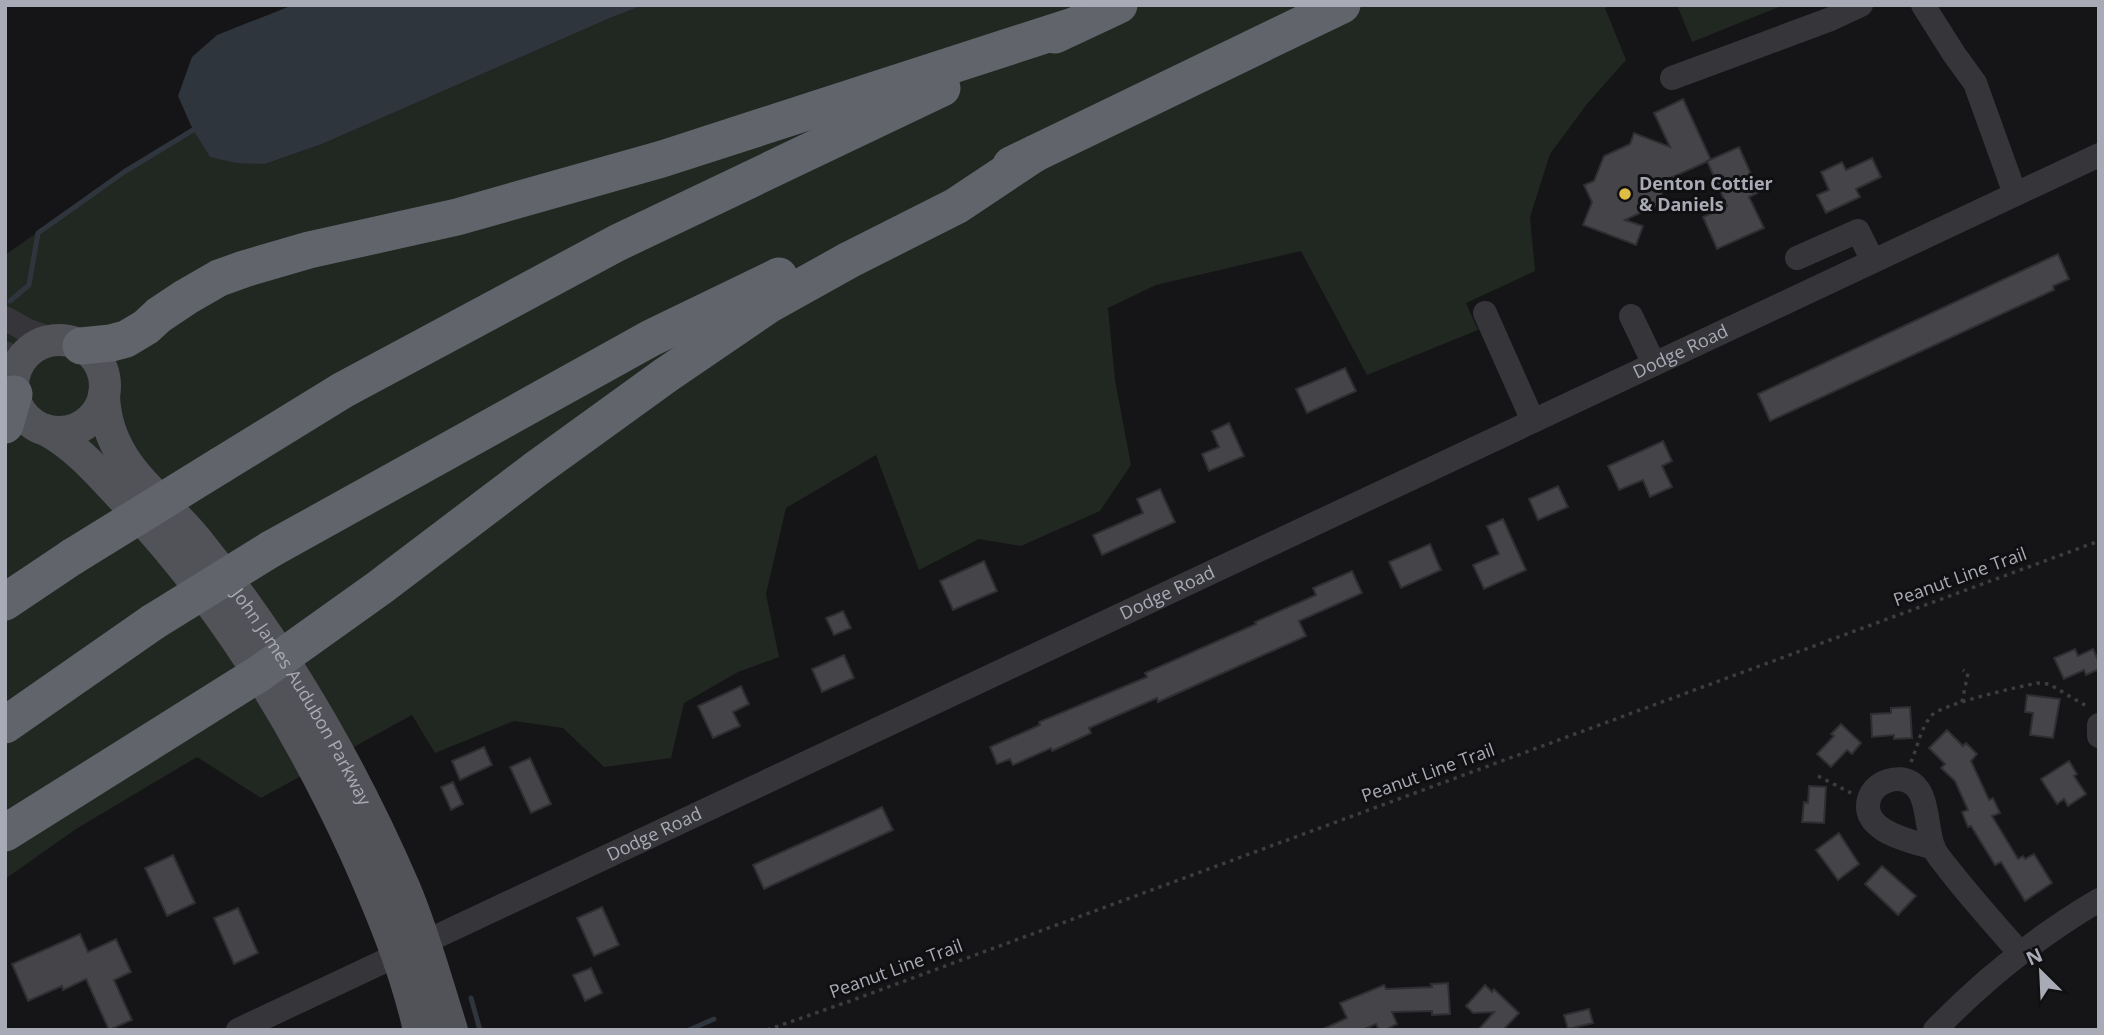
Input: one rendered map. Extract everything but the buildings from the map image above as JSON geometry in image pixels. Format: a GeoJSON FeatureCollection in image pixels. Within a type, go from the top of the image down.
{"type":"FeatureCollection","features":[{"type":"Feature","properties":{"kind":"highway"},"geometry":{"type":"LineString","coordinates":[[5,602],[72,557],[355,384],[617,243],[1119,5]]}},
{"type":"Feature","properties":{"kind":"highway"},"geometry":{"type":"LineString","coordinates":[[5,725],[153,622],[271,549],[651,338],[1342,5]]}},
{"type":"Feature","properties":{"kind":"highway"},"geometry":{"type":"LineString","coordinates":[[69,343],[111,343],[125,339],[186,297],[219,278],[244,269],[309,250],[457,217],[662,159],[1076,25]]}},
{"type":"Feature","properties":{"kind":"highway"},"geometry":{"type":"LineString","coordinates":[[5,833],[271,666],[536,469],[770,304],[849,260],[956,206],[1034,153]]}},
{"type":"Feature","properties":{"kind":"main road"},"geometry":{"type":"LineString","coordinates":[[69,343],[92,354],[101,366],[105,380],[104,395],[99,409],[90,420],[76,429],[61,432],[46,430],[32,423],[21,412],[10,389],[26,354],[38,345],[69,343]]}},
{"type":"Feature","properties":{"kind":"main road","name":"John James Audubon Parkway"},"geometry":{"type":"LineString","coordinates":[[104,395],[110,433],[127,464],[221,570],[271,666],[366,876],[397,955],[419,1030]]}},
{"type":"Feature","properties":{"kind":"main road","name":"John James Audubon Parkway"},"geometry":{"type":"LineString","coordinates":[[46,430],[70,444],[91,464],[271,666],[305,693],[359,793],[405,889],[425,942],[452,1030]]}},
{"type":"Feature","properties":{"kind":"street"},"geometry":{"type":"LineString","coordinates":[[1672,78],[1831,19],[1861,5]]}},
{"type":"Feature","properties":{"kind":"street"},"geometry":{"type":"LineString","coordinates":[[1923,5],[1975,83],[2015,194]]}},
{"type":"Feature","properties":{"kind":"street","name":"Dodge Road"},"geometry":{"type":"LineString","coordinates":[[238,1030],[2015,194],[2097,162]]}},
{"type":"Feature","properties":{"kind":"street"},"geometry":{"type":"LineString","coordinates":[[1812,289],[1792,252],[1858,231],[1873,261]]}},
{"type":"Feature","properties":{"kind":"street"},"geometry":{"type":"LineString","coordinates":[[1485,313],[1533,421]]}},
{"type":"Feature","properties":{"kind":"street"},"geometry":{"type":"LineString","coordinates":[[1631,316],[1654,364]]}},
{"type":"Feature","properties":{"kind":"street"},"geometry":{"type":"LineString","coordinates":[[5,318],[26,330],[69,343]]}},
{"type":"Feature","properties":{"kind":"street"},"geometry":{"type":"LineString","coordinates":[[2094,716],[2099,736]]}},
{"type":"Feature","properties":{"kind":"street"},"geometry":{"type":"LineString","coordinates":[[1934,848],[1881,829],[1871,819],[1867,808],[1868,801],[1879,785],[1892,779],[1904,780],[1918,789],[1934,848],[1961,885],[2020,953]]}},
{"type":"Feature","properties":{"kind":"street"},"geometry":{"type":"LineString","coordinates":[[1935,1030],[2020,953],[2099,900]]}},
{"type":"Feature","properties":{"kind":"path","name":"Peanut Line Trail"},"geometry":{"type":"LineString","coordinates":[[767,1030],[2099,541]]}},
{"type":"Feature","properties":{"kind":"path"},"geometry":{"type":"LineString","coordinates":[[1962,702],[1968,673],[1963,670]]}},
{"type":"Feature","properties":{"kind":"path"},"geometry":{"type":"LineString","coordinates":[[1904,780],[1931,716],[1962,702],[2037,683],[2049,684],[2094,716]]}},
{"type":"Feature","properties":{"kind":"path"},"geometry":{"type":"LineString","coordinates":[[1818,776],[1868,801]]}},
{"type":"Feature","properties":{"kind":"shaded area"},"geometry":{"type":"Polygon","coordinates":[[[293,5],[644,5],[322,144],[265,164],[236,163],[210,157],[193,130],[178,96],[192,57],[217,35],[293,5]]]}},
{"type":"Feature","properties":{"kind":"shaded area"},"geometry":{"type":"Polygon","coordinates":[[[644,5],[1611,5],[1605,8],[1626,60],[1587,104],[1550,154],[1530,217],[1535,271],[1466,303],[1478,330],[1367,375],[1301,251],[1156,285],[1108,308],[1115,380],[1131,465],[1100,511],[1021,546],[979,539],[919,570],[876,455],[786,508],[766,594],[779,657],[738,672],[684,703],[671,758],[604,767],[563,728],[514,721],[435,753],[412,715],[261,798],[197,757],[76,829],[5,879],[5,255],[124,172],[193,130],[210,157],[265,164],[322,144],[644,5]]]}},
{"type":"Feature","properties":{"kind":"shaded area"},"geometry":{"type":"Polygon","coordinates":[[[1677,5],[1784,5],[1692,42],[1677,5]]]}},
{"type":"Feature","properties":{"kind":"waterway"},"geometry":{"type":"LineString","coordinates":[[10,301],[29,285],[38,233],[124,172],[193,130]]}},
{"type":"Feature","properties":{"kind":"waterway"},"geometry":{"type":"LineString","coordinates":[[471,998],[480,1030]]}},
{"type":"Feature","properties":{"kind":"waterway"},"geometry":{"type":"LineString","coordinates":[[689,1030],[714,1019]]}},
{"type":"Feature","properties":{"kind":"place","name":"Denton Cottier & Daniels"},"geometry":{"type":"Point","coordinates":[1625,194]}}]}
